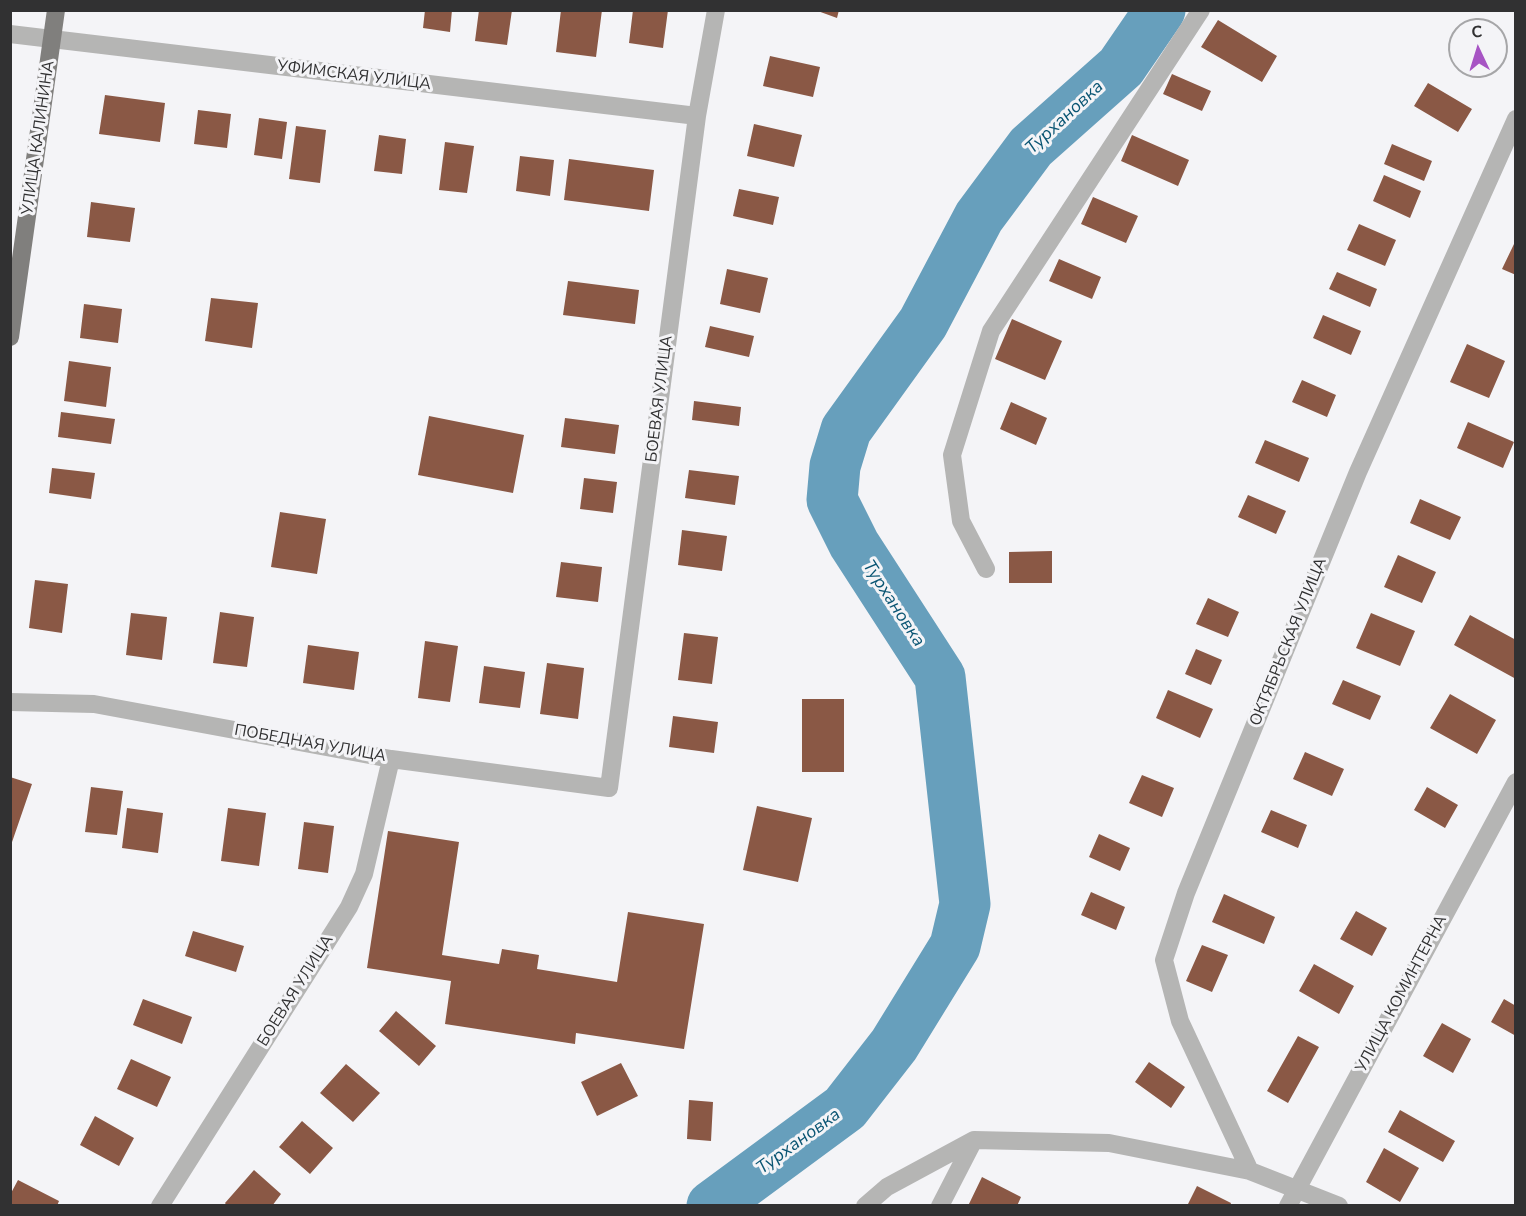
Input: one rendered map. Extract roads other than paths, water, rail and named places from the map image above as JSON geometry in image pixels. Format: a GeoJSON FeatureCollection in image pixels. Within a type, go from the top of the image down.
{"type":"FeatureCollection","features":[{"type":"Feature","properties":{"kind":"main road","name":"УЛИЦА КАЛИНИНА"},"geometry":{"type":"LineString","coordinates":[[10,337],[56,10]]}},
{"type":"Feature","properties":{"kind":"street","name":"БОЕВАЯ УЛИЦА"},"geometry":{"type":"LineString","coordinates":[[609,788],[697,116],[716,10]]}},
{"type":"Feature","properties":{"kind":"street"},"geometry":{"type":"LineString","coordinates":[[986,569],[961,521],[952,455],[991,331],[1202,10]]}},
{"type":"Feature","properties":{"kind":"street","name":"УФИМСКАЯ УЛИЦА"},"geometry":{"type":"LineString","coordinates":[[10,34],[697,116]]}},
{"type":"Feature","properties":{"kind":"street","name":"ОКТЯБРЬСКАЯ УЛИЦА"},"geometry":{"type":"LineString","coordinates":[[1250,1171],[1180,1021],[1164,960],[1186,893],[1358,472],[1515,119]]}},
{"type":"Feature","properties":{"kind":"street","name":"ПОБЕДНАЯ УЛИЦА"},"geometry":{"type":"LineString","coordinates":[[10,702],[94,704],[391,759],[609,788]]}},
{"type":"Feature","properties":{"kind":"street","name":"БОЕВАЯ УЛИЦА"},"geometry":{"type":"LineString","coordinates":[[160,1206],[349,907],[364,874],[391,759]]}},
{"type":"Feature","properties":{"kind":"street","name":"УЛИЦА КОМИНТЕРНА"},"geometry":{"type":"LineString","coordinates":[[1292,1198],[1515,782]]}},
{"type":"Feature","properties":{"kind":"street"},"geometry":{"type":"LineString","coordinates":[[940,1206],[974,1140]]}},
{"type":"Feature","properties":{"kind":"street"},"geometry":{"type":"LineString","coordinates":[[865,1206],[887,1187],[974,1140],[1109,1143],[1250,1171],[1292,1198],[1339,1206]]}},
{"type":"Feature","properties":{"kind":"waterway","name":"Турхановка"},"geometry":{"type":"LineString","coordinates":[[712,1206],[845,1108],[894,1045],[955,946],[965,904],[940,677],[854,544],[832,500],[835,466],[846,430],[923,323],[979,217],[1031,147],[1121,67],[1160,10]]}}]}
